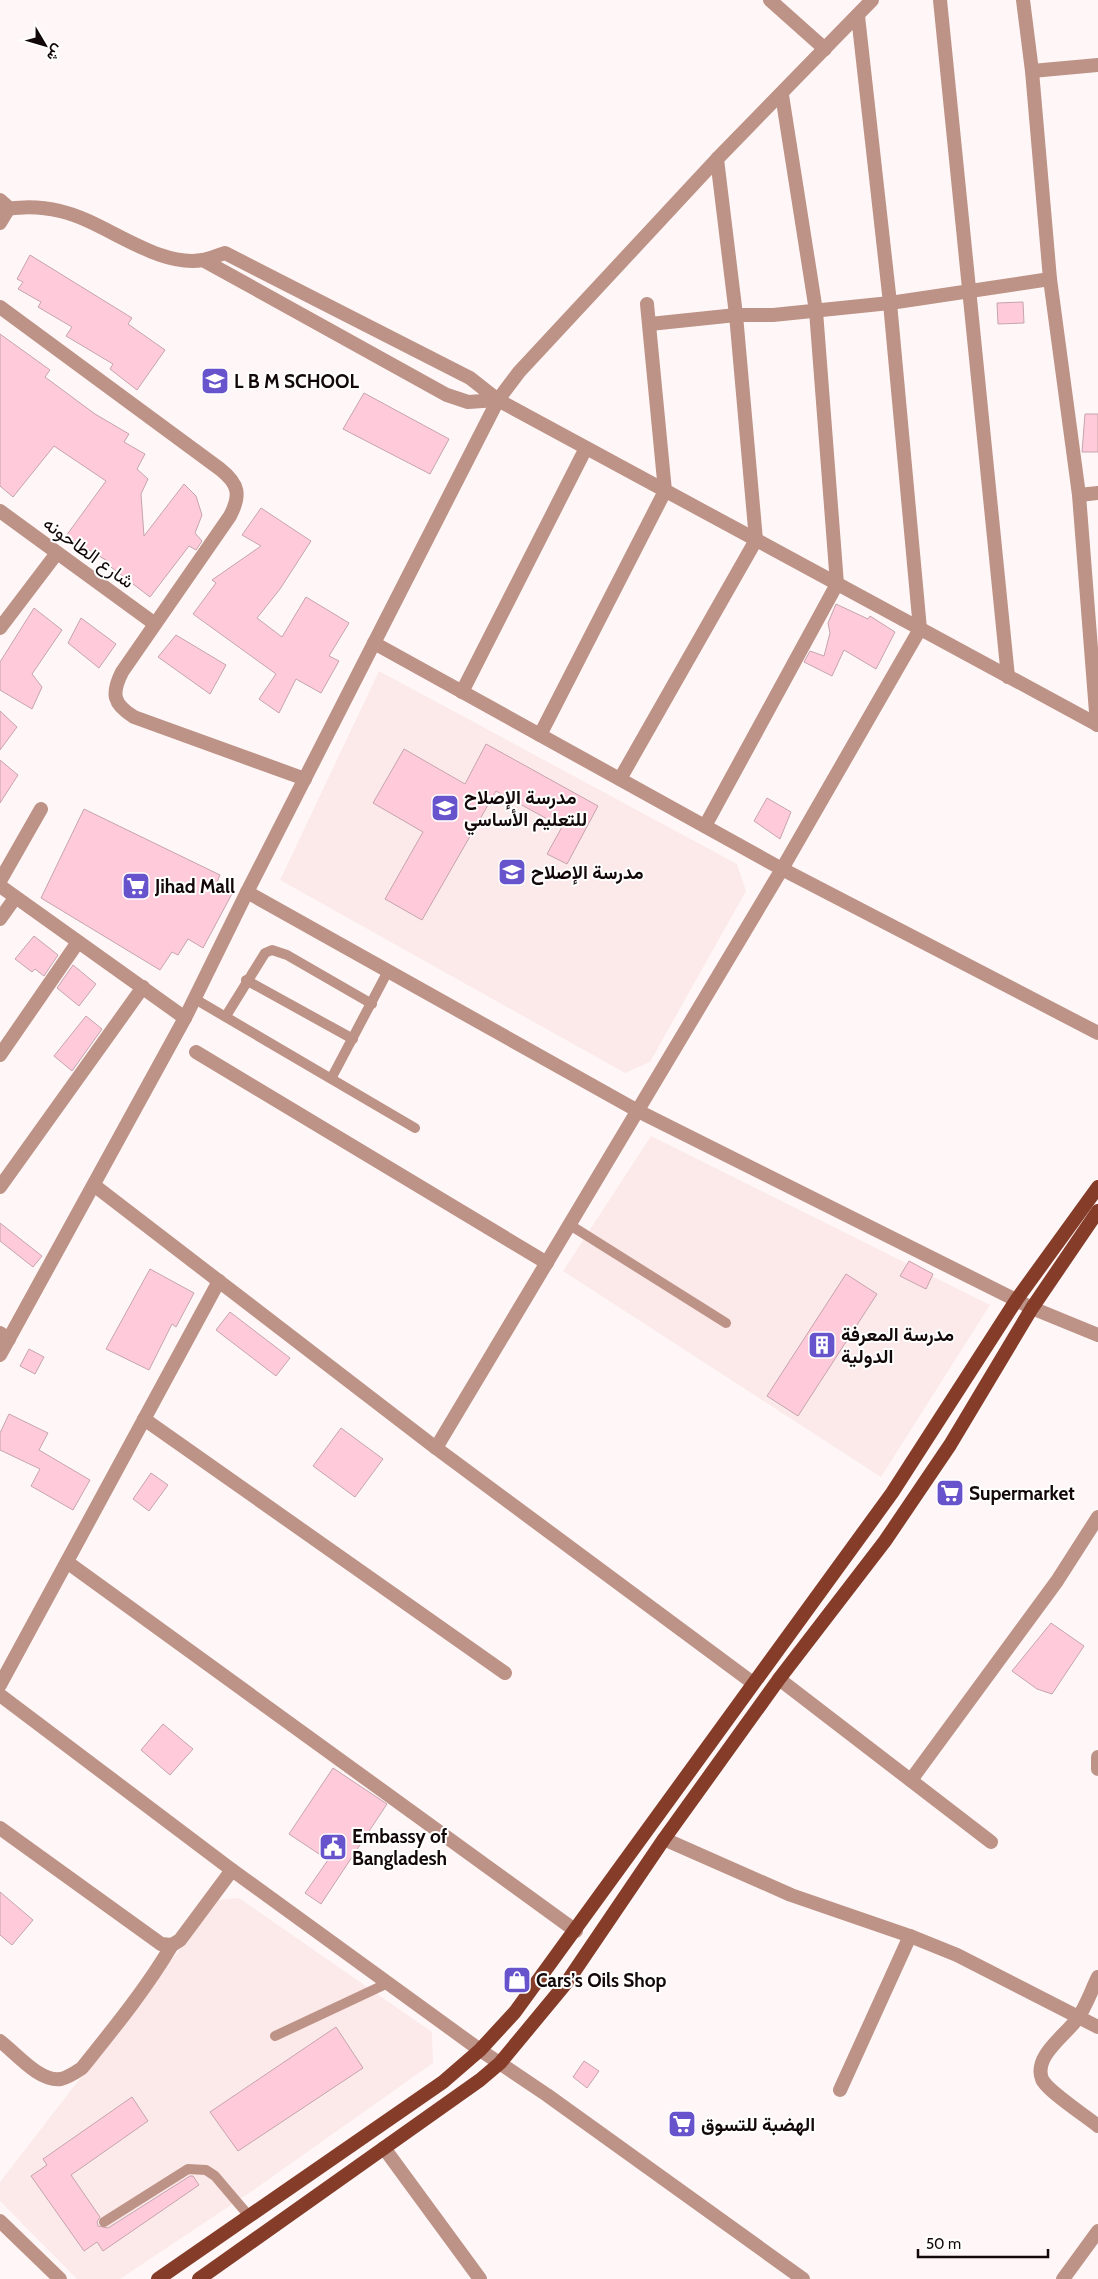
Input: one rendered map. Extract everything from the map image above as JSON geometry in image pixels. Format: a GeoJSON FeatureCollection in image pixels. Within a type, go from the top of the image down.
{"type":"FeatureCollection","features":[{"type":"Feature","properties":{"kind":"main road"},"geometry":{"type":"LineString","coordinates":[[158,2279],[443,2082],[480,2050],[515,2012],[576,1931],[892,1493],[1016,1299],[1098,1187]]}},
{"type":"Feature","properties":{"kind":"main road"},"geometry":{"type":"LineString","coordinates":[[199,2279],[480,2080],[500,2063],[566,1982],[664,1839],[779,1680],[914,1500],[950,1446],[1032,1308],[1098,1211]]}},
{"type":"Feature","properties":{"kind":"street"},"geometry":{"type":"LineString","coordinates":[[770,0],[826,49]]}},
{"type":"Feature","properties":{"kind":"street"},"geometry":{"type":"LineString","coordinates":[[0,1355],[4,1336],[95,1186],[185,1018],[247,892],[498,400],[519,372],[717,160],[872,0]]}},
{"type":"Feature","properties":{"kind":"street"},"geometry":{"type":"LineString","coordinates":[[940,0],[1008,677]]}},
{"type":"Feature","properties":{"kind":"street"},"geometry":{"type":"LineString","coordinates":[[1023,0],[1032,71],[1050,279],[1079,495],[1098,725]]}},
{"type":"Feature","properties":{"kind":"street"},"geometry":{"type":"LineString","coordinates":[[436,1448],[782,869],[920,629],[890,303],[858,16]]}},
{"type":"Feature","properties":{"kind":"street"},"geometry":{"type":"LineString","coordinates":[[1032,71],[1098,65]]}},
{"type":"Feature","properties":{"kind":"street"},"geometry":{"type":"LineString","coordinates":[[705,826],[836,584],[816,311],[782,95]]}},
{"type":"Feature","properties":{"kind":"street"},"geometry":{"type":"LineString","coordinates":[[620,780],[756,540],[736,315],[717,160]]}},
{"type":"Feature","properties":{"kind":"street"},"geometry":{"type":"LineString","coordinates":[[0,223],[3,206],[28,206],[62,211],[99,225],[158,254],[186,260],[203,260],[225,253],[470,378],[484,387],[498,400],[1098,725]]}},
{"type":"Feature","properties":{"kind":"street"},"geometry":{"type":"LineString","coordinates":[[203,260],[447,395],[468,402],[498,400]]}},
{"type":"Feature","properties":{"kind":"street"},"geometry":{"type":"LineString","coordinates":[[650,324],[736,315],[773,315],[890,303],[1050,279]]}},
{"type":"Feature","properties":{"kind":"street"},"geometry":{"type":"LineString","coordinates":[[540,735],[665,491],[647,304]]}},
{"type":"Feature","properties":{"kind":"street"},"geometry":{"type":"LineString","coordinates":[[0,307],[231,477],[237,489],[237,503],[230,516],[122,672],[115,686],[115,698],[122,710],[134,717],[305,779]]}},
{"type":"Feature","properties":{"kind":"street"},"geometry":{"type":"LineString","coordinates":[[462,692],[586,448]]}},
{"type":"Feature","properties":{"kind":"street"},"geometry":{"type":"LineString","coordinates":[[1079,495],[1098,493]]}},
{"type":"Feature","properties":{"kind":"street","name":"شارع الطاحونه"},"geometry":{"type":"LineString","coordinates":[[0,511],[156,624]]}},
{"type":"Feature","properties":{"kind":"street"},"geometry":{"type":"LineString","coordinates":[[0,628],[57,553]]}},
{"type":"Feature","properties":{"kind":"street"},"geometry":{"type":"LineString","coordinates":[[374,643],[782,869],[1098,1033]]}},
{"type":"Feature","properties":{"kind":"street"},"geometry":{"type":"LineString","coordinates":[[0,881],[41,809]]}},
{"type":"Feature","properties":{"kind":"street"},"geometry":{"type":"LineString","coordinates":[[0,886],[185,1018]]}},
{"type":"Feature","properties":{"kind":"street"},"geometry":{"type":"LineString","coordinates":[[247,892],[638,1111],[1032,1308],[1098,1335]]}},
{"type":"Feature","properties":{"kind":"street"},"geometry":{"type":"LineString","coordinates":[[0,919],[16,898]]}},
{"type":"Feature","properties":{"kind":"street"},"geometry":{"type":"LineString","coordinates":[[0,1055],[78,942]]}},
{"type":"Feature","properties":{"kind":"street"},"geometry":{"type":"LineString","coordinates":[[0,1187],[143,987]]}},
{"type":"Feature","properties":{"kind":"street"},"geometry":{"type":"LineString","coordinates":[[196,1052],[547,1263]]}},
{"type":"Feature","properties":{"kind":"street"},"geometry":{"type":"LineString","coordinates":[[95,1186],[436,1448],[754,1683]]}},
{"type":"Feature","properties":{"kind":"street"},"geometry":{"type":"LineString","coordinates":[[0,1685],[219,1281]]}},
{"type":"Feature","properties":{"kind":"street"},"geometry":{"type":"LineString","coordinates":[[144,1419],[505,1673]]}},
{"type":"Feature","properties":{"kind":"street"},"geometry":{"type":"LineString","coordinates":[[910,1780],[1057,1580],[1098,1517]]}},
{"type":"Feature","properties":{"kind":"street"},"geometry":{"type":"LineString","coordinates":[[67,1562],[576,1931]]}},
{"type":"Feature","properties":{"kind":"street"},"geometry":{"type":"LineString","coordinates":[[779,1680],[991,1842]]}},
{"type":"Feature","properties":{"kind":"street"},"geometry":{"type":"LineString","coordinates":[[0,1695],[232,1870],[480,2050],[803,2279]]}},
{"type":"Feature","properties":{"kind":"street"},"geometry":{"type":"LineString","coordinates":[[1098,1757],[1098,1769]]}},
{"type":"Feature","properties":{"kind":"street"},"geometry":{"type":"LineString","coordinates":[[0,1828],[152,1939],[161,1944],[172,1945]]}},
{"type":"Feature","properties":{"kind":"street"},"geometry":{"type":"LineString","coordinates":[[664,1839],[791,1895],[910,1936],[984,1967],[1098,2027]]}},
{"type":"Feature","properties":{"kind":"street"},"geometry":{"type":"LineString","coordinates":[[0,2041],[43,2076],[60,2079],[72,2075],[82,2068],[155,1974],[172,1945],[180,1940],[232,1870]]}},
{"type":"Feature","properties":{"kind":"street"},"geometry":{"type":"LineString","coordinates":[[840,2090],[910,1936]]}},
{"type":"Feature","properties":{"kind":"street"},"geometry":{"type":"LineString","coordinates":[[1098,1977],[1078,2018],[1045,2056],[1040,2069],[1042,2080],[1050,2088],[1098,2126]]}},
{"type":"Feature","properties":{"kind":"street"},"geometry":{"type":"LineString","coordinates":[[384,2148],[480,2279]]}},
{"type":"Feature","properties":{"kind":"street"},"geometry":{"type":"LineString","coordinates":[[0,2221],[60,2279]]}},
{"type":"Feature","properties":{"kind":"street"},"geometry":{"type":"LineString","coordinates":[[1063,2279],[1098,2231]]}},
{"type":"Feature","properties":{"kind":"lane"},"geometry":{"type":"LineString","coordinates":[[226,1016],[246,980],[265,953],[272,950],[287,955],[372,1004]]}},
{"type":"Feature","properties":{"kind":"lane"},"geometry":{"type":"LineString","coordinates":[[332,1078],[388,971]]}},
{"type":"Feature","properties":{"kind":"lane"},"geometry":{"type":"LineString","coordinates":[[246,980],[353,1039]]}},
{"type":"Feature","properties":{"kind":"lane"},"geometry":{"type":"LineString","coordinates":[[195,998],[415,1128]]}},
{"type":"Feature","properties":{"kind":"lane"},"geometry":{"type":"LineString","coordinates":[[570,1225],[726,1323]]}},
{"type":"Feature","properties":{"kind":"lane"},"geometry":{"type":"LineString","coordinates":[[275,2036],[388,1983]]}},
{"type":"Feature","properties":{"kind":"lane"},"geometry":{"type":"LineString","coordinates":[[104,2222],[188,2169],[206,2170],[215,2176],[249,2216]]}},
{"type":"Feature","properties":{"kind":"shaded area","name":"مدرسة الإصلاح"},"geometry":{"type":"Polygon","coordinates":[[[379,671],[737,864],[746,891],[650,1062],[625,1073],[280,880],[379,671]]]}},
{"type":"Feature","properties":{"kind":"shaded area"},"geometry":{"type":"Polygon","coordinates":[[[651,1136],[990,1305],[881,1477],[563,1271],[651,1136]]]}},
{"type":"Feature","properties":{"kind":"shaded area"},"geometry":{"type":"Polygon","coordinates":[[[239,1898],[432,2032],[433,2063],[255,2189],[120,2279],[77,2279],[0,2201],[0,2182],[218,1900],[239,1898]]]}},
{"type":"Feature","properties":{"kind":"building"},"geometry":{"type":"Polygon","coordinates":[[[30,255],[132,318],[128,324],[165,350],[137,390],[110,369],[113,364],[66,336],[72,327],[38,307],[41,302],[18,289],[23,282],[17,279],[30,255]]]}},
{"type":"Feature","properties":{"kind":"building"},"geometry":{"type":"Polygon","coordinates":[[[1023,302],[1024,323],[998,324],[997,303],[1023,302]]]}},
{"type":"Feature","properties":{"kind":"building"},"geometry":{"type":"Polygon","coordinates":[[[0,334],[50,370],[45,377],[95,414],[129,434],[124,442],[145,454],[137,469],[148,479],[141,494],[144,536],[184,484],[196,496],[202,515],[195,533],[202,541],[196,550],[189,546],[150,597],[107,564],[109,562],[66,536],[106,481],[54,446],[13,497],[0,486],[0,334]]]}},
{"type":"Feature","properties":{"kind":"building"},"geometry":{"type":"Polygon","coordinates":[[[364,393],[449,439],[430,474],[343,429],[364,393]]]}},
{"type":"Feature","properties":{"kind":"building"},"geometry":{"type":"Polygon","coordinates":[[[1085,414],[1098,414],[1098,452],[1082,452],[1085,414]]]}},
{"type":"Feature","properties":{"kind":"building"},"geometry":{"type":"Polygon","coordinates":[[[261,508],[311,541],[280,589],[257,618],[282,637],[306,597],[349,623],[329,656],[339,661],[321,693],[296,679],[279,713],[259,699],[276,674],[193,614],[216,583],[212,580],[261,546],[242,535],[261,508]]]}},
{"type":"Feature","properties":{"kind":"building"},"geometry":{"type":"Polygon","coordinates":[[[836,604],[868,619],[870,616],[895,632],[876,669],[844,650],[832,676],[804,662],[810,651],[824,656],[830,633],[828,623],[836,604]]]}},
{"type":"Feature","properties":{"kind":"building"},"geometry":{"type":"Polygon","coordinates":[[[34,608],[62,630],[32,674],[42,687],[32,709],[0,690],[0,662],[34,608]]]}},
{"type":"Feature","properties":{"kind":"building"},"geometry":{"type":"Polygon","coordinates":[[[81,618],[116,644],[99,668],[68,643],[81,618]]]}},
{"type":"Feature","properties":{"kind":"building"},"geometry":{"type":"Polygon","coordinates":[[[176,635],[226,665],[210,694],[158,657],[176,635]]]}},
{"type":"Feature","properties":{"kind":"building"},"geometry":{"type":"Polygon","coordinates":[[[0,711],[17,727],[0,750],[0,711]]]}},
{"type":"Feature","properties":{"kind":"building"},"geometry":{"type":"Polygon","coordinates":[[[486,744],[598,806],[567,864],[547,854],[562,827],[496,791],[422,920],[385,899],[423,832],[373,803],[404,749],[465,784],[486,744]]]}},
{"type":"Feature","properties":{"kind":"building"},"geometry":{"type":"Polygon","coordinates":[[[0,760],[18,775],[0,803],[0,760]]]}},
{"type":"Feature","properties":{"kind":"building"},"geometry":{"type":"Polygon","coordinates":[[[767,798],[791,812],[780,839],[754,821],[767,798]]]}},
{"type":"Feature","properties":{"kind":"building","name":"Jihad Mall"},"geometry":{"type":"Polygon","coordinates":[[[84,809],[220,875],[217,882],[234,890],[203,948],[188,939],[178,955],[172,952],[160,970],[41,898],[84,809]]]}},
{"type":"Feature","properties":{"kind":"building"},"geometry":{"type":"Polygon","coordinates":[[[34,936],[58,955],[44,976],[35,969],[32,972],[15,959],[34,936]]]}},
{"type":"Feature","properties":{"kind":"building"},"geometry":{"type":"Polygon","coordinates":[[[73,965],[96,984],[79,1006],[57,988],[73,965]]]}},
{"type":"Feature","properties":{"kind":"building"},"geometry":{"type":"Polygon","coordinates":[[[86,1016],[102,1029],[72,1071],[54,1056],[86,1016]]]}},
{"type":"Feature","properties":{"kind":"building"},"geometry":{"type":"Polygon","coordinates":[[[0,1223],[42,1256],[33,1267],[0,1241],[0,1223]]]}},
{"type":"Feature","properties":{"kind":"building"},"geometry":{"type":"Polygon","coordinates":[[[909,1261],[933,1274],[926,1289],[900,1276],[909,1261]]]}},
{"type":"Feature","properties":{"kind":"building"},"geometry":{"type":"Polygon","coordinates":[[[150,1269],[194,1293],[176,1327],[172,1324],[149,1370],[106,1349],[150,1269]]]}},
{"type":"Feature","properties":{"kind":"building","name":"مدرسة المعرفة الدولية"},"geometry":{"type":"Polygon","coordinates":[[[846,1274],[877,1294],[798,1416],[767,1396],[846,1274]]]}},
{"type":"Feature","properties":{"kind":"building"},"geometry":{"type":"Polygon","coordinates":[[[230,1312],[290,1358],[276,1376],[216,1330],[230,1312]]]}},
{"type":"Feature","properties":{"kind":"building"},"geometry":{"type":"Polygon","coordinates":[[[29,1349],[44,1357],[35,1374],[20,1366],[29,1349]]]}},
{"type":"Feature","properties":{"kind":"building"},"geometry":{"type":"Polygon","coordinates":[[[9,1414],[48,1433],[39,1450],[90,1480],[73,1510],[31,1486],[40,1469],[0,1450],[0,1433],[9,1414]]]}},
{"type":"Feature","properties":{"kind":"building"},"geometry":{"type":"Polygon","coordinates":[[[341,1428],[383,1459],[355,1497],[313,1466],[341,1428]]]}},
{"type":"Feature","properties":{"kind":"building"},"geometry":{"type":"Polygon","coordinates":[[[151,1473],[168,1485],[149,1511],[133,1499],[151,1473]]]}},
{"type":"Feature","properties":{"kind":"building"},"geometry":{"type":"Polygon","coordinates":[[[1051,1623],[1084,1646],[1052,1694],[1037,1689],[1012,1671],[1051,1623]]]}},
{"type":"Feature","properties":{"kind":"building"},"geometry":{"type":"Polygon","coordinates":[[[163,1724],[193,1749],[170,1775],[141,1750],[163,1724]]]}},
{"type":"Feature","properties":{"kind":"building","name":"Embassy of Bangladesh"},"geometry":{"type":"Polygon","coordinates":[[[333,1768],[387,1804],[321,1904],[305,1893],[328,1860],[289,1834],[333,1768]]]}},
{"type":"Feature","properties":{"kind":"building"},"geometry":{"type":"Polygon","coordinates":[[[0,1892],[33,1920],[12,1945],[0,1935],[0,1892]]]}},
{"type":"Feature","properties":{"kind":"building"},"geometry":{"type":"Polygon","coordinates":[[[336,2027],[363,2068],[238,2151],[210,2112],[336,2027]]]}},
{"type":"Feature","properties":{"kind":"building"},"geometry":{"type":"Polygon","coordinates":[[[584,2061],[599,2071],[587,2088],[573,2077],[584,2061]]]}},
{"type":"Feature","properties":{"kind":"building"},"geometry":{"type":"Polygon","coordinates":[[[132,2097],[148,2121],[71,2175],[100,2217],[97,2222],[98,2226],[108,2228],[190,2176],[193,2176],[199,2185],[103,2251],[97,2242],[84,2251],[31,2176],[47,2165],[43,2159],[132,2097]]]}},
{"type":"Feature","properties":{"kind":"place","name":"L B M SCHOOL"},"geometry":{"type":"Point","coordinates":[215,381]}},
{"type":"Feature","properties":{"kind":"place","name":"مدرسة الإصلاح للتعليم الأساسي"},"geometry":{"type":"Point","coordinates":[445,808]}},
{"type":"Feature","properties":{"kind":"place","name":"مدرسة الإصلاح"},"geometry":{"type":"Point","coordinates":[512,872]}},
{"type":"Feature","properties":{"kind":"place","name":"Jihad Mall"},"geometry":{"type":"Point","coordinates":[136,886]}},
{"type":"Feature","properties":{"kind":"place","name":"مدرسة المعرفة الدولية"},"geometry":{"type":"Point","coordinates":[822,1345]}},
{"type":"Feature","properties":{"kind":"place","name":"Supermarket"},"geometry":{"type":"Point","coordinates":[950,1493]}},
{"type":"Feature","properties":{"kind":"place","name":"Embassy of Bangladesh"},"geometry":{"type":"Point","coordinates":[333,1847]}},
{"type":"Feature","properties":{"kind":"place","name":"Cars’s Oils Shop"},"geometry":{"type":"Point","coordinates":[517,1980]}},
{"type":"Feature","properties":{"kind":"place","name":"الهضبة للتسوق"},"geometry":{"type":"Point","coordinates":[682,2124]}}]}
